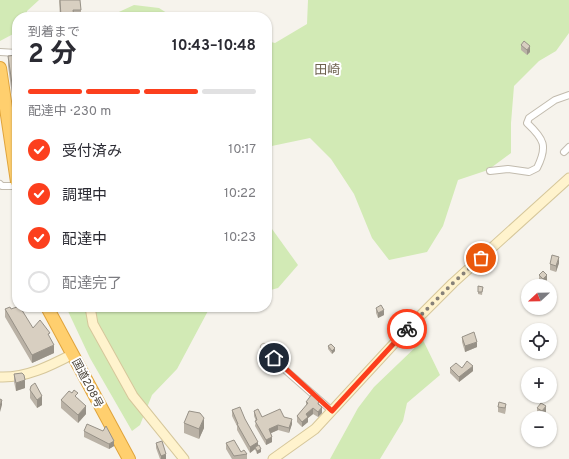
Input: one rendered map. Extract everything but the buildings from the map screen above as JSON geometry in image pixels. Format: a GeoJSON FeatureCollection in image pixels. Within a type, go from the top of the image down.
{"type":"FeatureCollection","features":[{"type":"Feature","properties":{"kind":"highway"},"geometry":{"type":"LineString","coordinates":[[0,68],[12,148]]}},
{"type":"Feature","properties":{"kind":"highway","name":"国道208号"},"geometry":{"type":"LineString","coordinates":[[50,312],[129,459]]}},
{"type":"Feature","properties":{"kind":"street"},"geometry":{"type":"LineString","coordinates":[[0,52],[12,52]]}},
{"type":"Feature","properties":{"kind":"street"},"geometry":{"type":"LineString","coordinates":[[490,171],[508,168],[529,172],[537,168],[543,151],[543,142],[540,135],[527,123],[529,118],[555,100],[569,95]]}},
{"type":"Feature","properties":{"kind":"street"},"geometry":{"type":"LineString","coordinates":[[273,459],[303,438],[332,411],[412,323],[453,283],[569,178]]}},
{"type":"Feature","properties":{"kind":"street"},"geometry":{"type":"LineString","coordinates":[[0,184],[2,186],[12,186]]}},
{"type":"Feature","properties":{"kind":"street"},"geometry":{"type":"LineString","coordinates":[[91,312],[93,324],[133,396],[184,459]]}},
{"type":"Feature","properties":{"kind":"street"},"geometry":{"type":"LineString","coordinates":[[264,347],[283,368],[332,411]]}},
{"type":"Feature","properties":{"kind":"street"},"geometry":{"type":"LineString","coordinates":[[0,377],[14,377],[35,371],[73,354]]}},
{"type":"Feature","properties":{"kind":"green space"},"geometry":{"type":"Polygon","coordinates":[[[0,0],[39,0],[27,12],[12,12],[12,35],[0,41],[0,0]]]}},
{"type":"Feature","properties":{"kind":"green space"},"geometry":{"type":"Polygon","coordinates":[[[308,0],[569,0],[569,33],[556,51],[539,61],[514,86],[511,123],[511,153],[488,170],[458,180],[443,226],[427,252],[389,260],[372,238],[354,194],[331,159],[310,138],[272,146],[272,42],[275,43],[307,24],[308,0]]]}},
{"type":"Feature","properties":{"kind":"green space"},"geometry":{"type":"Polygon","coordinates":[[[134,5],[159,8],[165,12],[119,12],[134,5]]]}},
{"type":"Feature","properties":{"kind":"green space"},"geometry":{"type":"Polygon","coordinates":[[[272,229],[298,265],[278,288],[272,290],[272,229]]]}},
{"type":"Feature","properties":{"kind":"green space"},"geometry":{"type":"Polygon","coordinates":[[[68,312],[207,312],[177,369],[152,395],[140,425],[132,431],[90,358],[68,312]]]}},
{"type":"Feature","properties":{"kind":"green space"},"geometry":{"type":"Polygon","coordinates":[[[423,340],[440,375],[407,403],[403,421],[380,459],[330,459],[358,408],[374,387],[423,340]]]}},
{"type":"Feature","properties":{"kind":"way so far"},"geometry":{"type":"LineString","coordinates":[[407,329],[453,283],[481,258]]}},
{"type":"Feature","properties":{"kind":"district","name":"田崎"},"geometry":{"type":"Point","coordinates":[327,69]}},
{"type":"Feature","properties":{"kind":"route"},"geometry":{"type":"LineString","coordinates":[[274,358],[283,368],[332,411],[407,329]]}}]}
